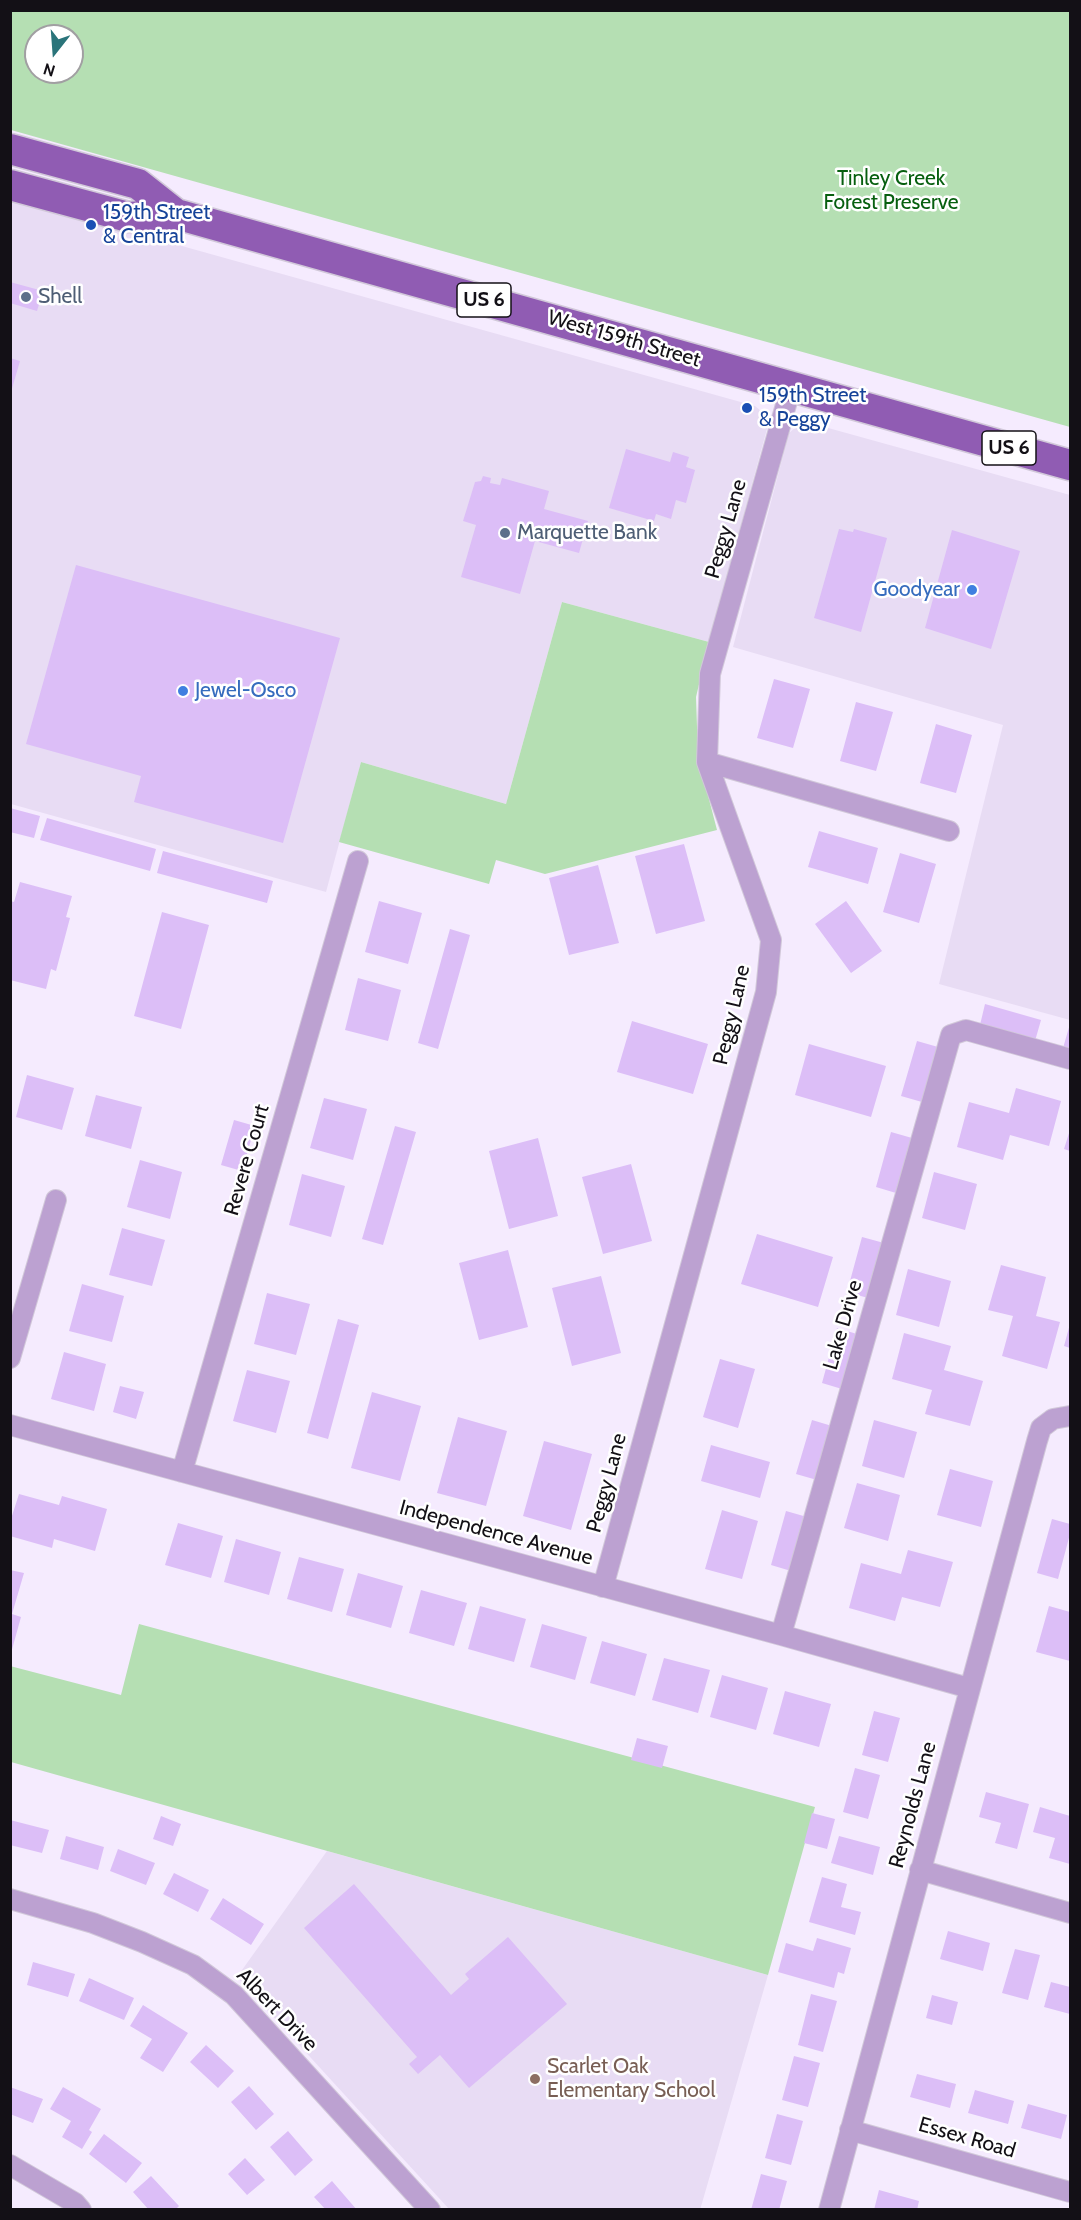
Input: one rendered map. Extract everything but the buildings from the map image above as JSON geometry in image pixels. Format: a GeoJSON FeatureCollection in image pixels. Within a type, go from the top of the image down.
{"type":"FeatureCollection","features":[{"type":"Feature","properties":{"kind":"main road","name":"West 159th Street"},"geometry":{"type":"LineString","coordinates":[[10,148],[138,184],[176,214]]}},
{"type":"Feature","properties":{"kind":"main road","name":"West 159th Street"},"geometry":{"type":"LineString","coordinates":[[10,185],[128,217],[176,214],[1071,465]]}},
{"type":"Feature","properties":{"kind":"street","name":"Peggy Lane"},"geometry":{"type":"LineString","coordinates":[[603,1587],[766,992],[771,940],[706,762],[710,674],[791,387]]}},
{"type":"Feature","properties":{"kind":"street"},"geometry":{"type":"LineString","coordinates":[[706,762],[949,831]]}},
{"type":"Feature","properties":{"kind":"street","name":"Revere Court"},"geometry":{"type":"LineString","coordinates":[[182,1472],[358,861]]}},
{"type":"Feature","properties":{"kind":"street","name":"Lake Drive"},"geometry":{"type":"LineString","coordinates":[[781,1635],[951,1035],[958,1032],[975,1032],[1071,1059]]}},
{"type":"Feature","properties":{"kind":"street"},"geometry":{"type":"LineString","coordinates":[[10,1358],[56,1200]]}},
{"type":"Feature","properties":{"kind":"street","name":"Reynolds Lane"},"geometry":{"type":"LineString","coordinates":[[829,2210],[1037,1441],[1041,1428],[1062,1417]]}},
{"type":"Feature","properties":{"kind":"street","name":"Independence Avenue"},"geometry":{"type":"LineString","coordinates":[[10,1425],[969,1688]]}},
{"type":"Feature","properties":{"kind":"street"},"geometry":{"type":"LineString","coordinates":[[920,1870],[1071,1913]]}},
{"type":"Feature","properties":{"kind":"street","name":"Albert Drive"},"geometry":{"type":"LineString","coordinates":[[10,1899],[93,1923],[142,1942],[193,1965],[234,1995],[430,2210]]}},
{"type":"Feature","properties":{"kind":"street","name":"Essex Road"},"geometry":{"type":"LineString","coordinates":[[850,2130],[1071,2192]]}},
{"type":"Feature","properties":{"kind":"street"},"geometry":{"type":"LineString","coordinates":[[10,2164],[75,2203],[81,2210]]}},
{"type":"Feature","properties":{"kind":"shaded area"},"geometry":{"type":"Polygon","coordinates":[[[10,198],[755,406],[767,416],[767,429],[709,642],[562,602],[506,804],[361,762],[326,892],[11,804],[10,198]]]}},
{"type":"Feature","properties":{"kind":"shaded area"},"geometry":{"type":"Polygon","coordinates":[[[803,421],[1070,495],[1070,1020],[939,984],[1003,725],[733,647],[789,433],[803,421]]]}},
{"type":"Feature","properties":{"kind":"shaded area","name":"Scarlet Oak Elementary School"},"geometry":{"type":"Polygon","coordinates":[[[327,1851],[768,1975],[700,2210],[449,2209],[237,1977],[327,1851]]]}},
{"type":"Feature","properties":{"kind":"green space","name":"Tinley Creek Forest Preserve"},"geometry":{"type":"Polygon","coordinates":[[[10,11],[1070,11],[1070,427],[11,130],[10,11]]]}},
{"type":"Feature","properties":{"kind":"green space"},"geometry":{"type":"Polygon","coordinates":[[[562,602],[709,642],[696,697],[698,757],[717,830],[545,874],[496,860],[489,884],[339,842],[361,762],[506,804],[562,602]]]}},
{"type":"Feature","properties":{"kind":"green space"},"geometry":{"type":"Polygon","coordinates":[[[139,1624],[815,1807],[768,1975],[11,1762],[10,1666],[121,1695],[139,1624]]]}},
{"type":"Feature","properties":{"kind":"place","name":"159th Street & Central"},"geometry":{"type":"Point","coordinates":[91,225]}},
{"type":"Feature","properties":{"kind":"place","name":"Shell"},"geometry":{"type":"Point","coordinates":[26,297]}},
{"type":"Feature","properties":{"kind":"place","name":"159th Street & Peggy"},"geometry":{"type":"Point","coordinates":[747,408]}},
{"type":"Feature","properties":{"kind":"place","name":"Marquette Bank"},"geometry":{"type":"Point","coordinates":[505,533]}},
{"type":"Feature","properties":{"kind":"place","name":"Goodyear"},"geometry":{"type":"Point","coordinates":[972,590]}},
{"type":"Feature","properties":{"kind":"place","name":"Jewel-Osco"},"geometry":{"type":"Point","coordinates":[183,691]}},
{"type":"Feature","properties":{"kind":"place","name":"Scarlet Oak Elementary School"},"geometry":{"type":"Point","coordinates":[535,2079]}}]}
